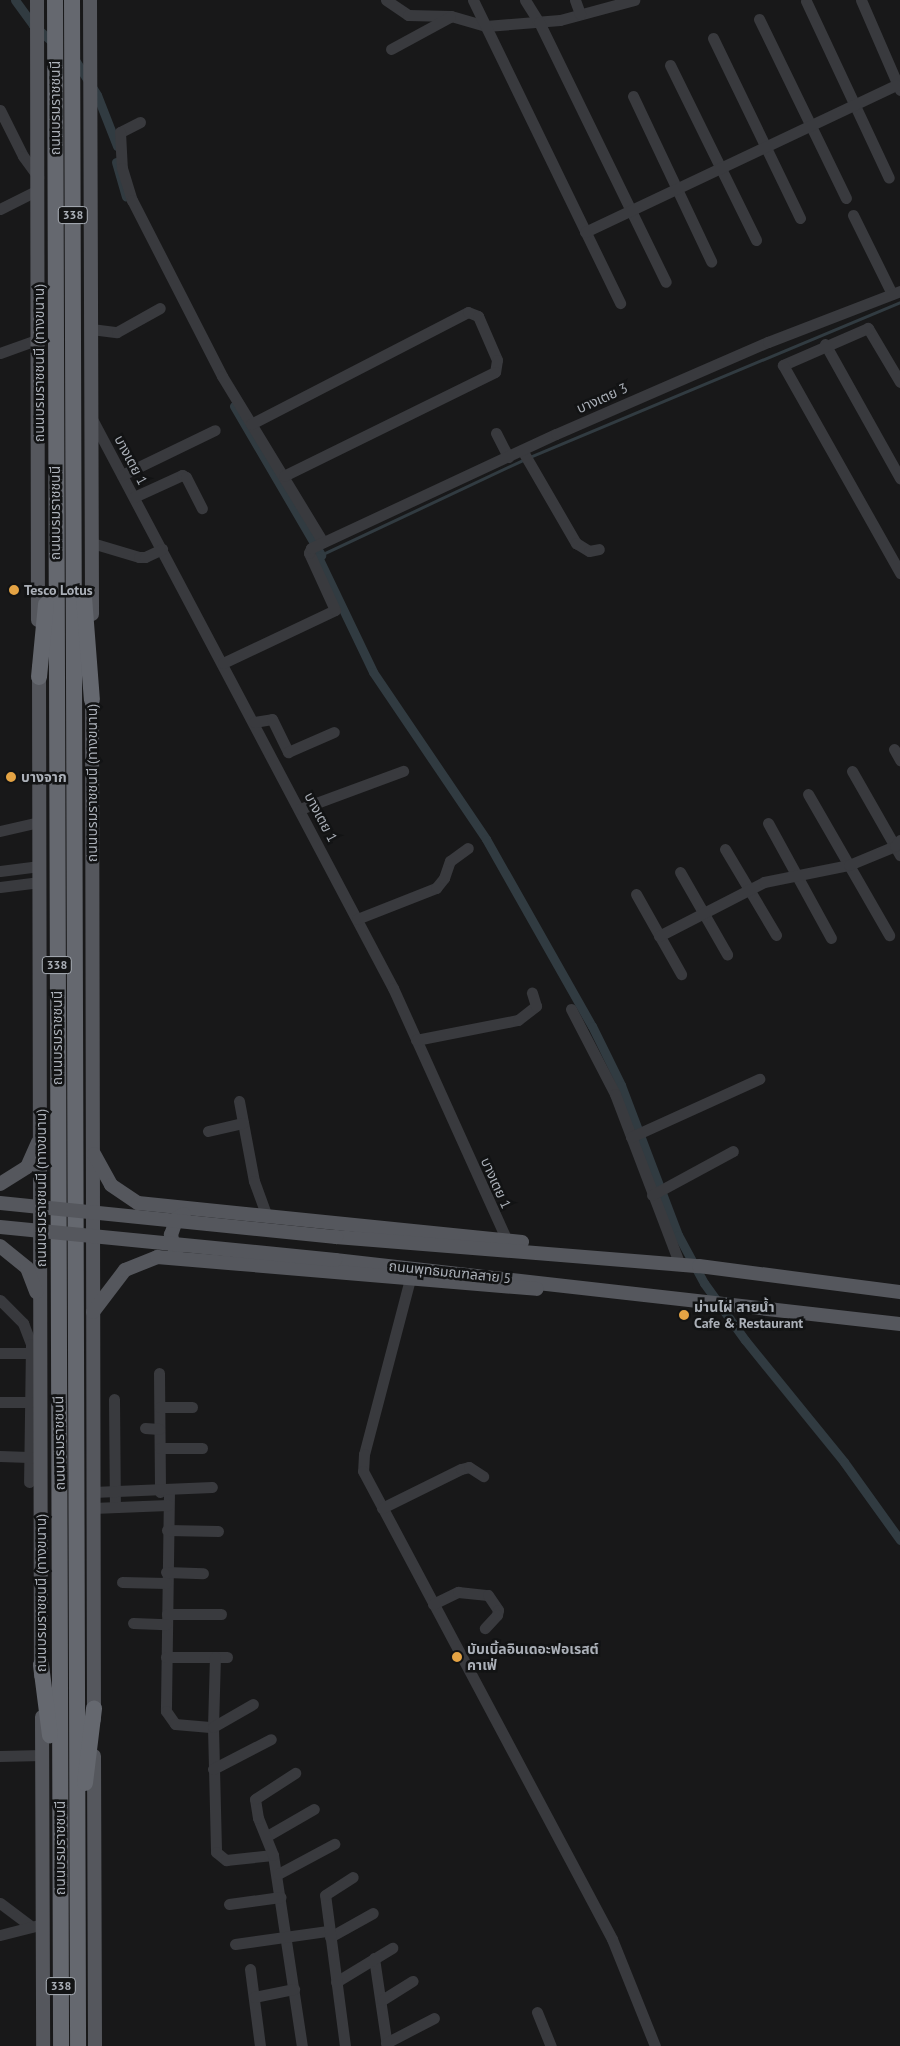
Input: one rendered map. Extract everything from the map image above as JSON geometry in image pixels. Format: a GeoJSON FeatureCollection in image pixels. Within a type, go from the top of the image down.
{"type":"FeatureCollection","features":[{"type":"Feature","properties":{"kind":"highway","name":"ถนนบรมราชชนนี"},"geometry":{"type":"LineString","coordinates":[[55,0],[55,534],[61,2046]]}},
{"type":"Feature","properties":{"kind":"highway","name":"ถนนบรมราชชนนี"},"geometry":{"type":"LineString","coordinates":[[72,0],[78,2046]]}},
{"type":"Feature","properties":{"kind":"highway"},"geometry":{"type":"LineString","coordinates":[[74,521],[92,700]]}},
{"type":"Feature","properties":{"kind":"highway"},"geometry":{"type":"LineString","coordinates":[[39,677],[55,534]]}},
{"type":"Feature","properties":{"kind":"highway"},"geometry":{"type":"LineString","coordinates":[[41,1664],[52,1747],[60,1867]]}},
{"type":"Feature","properties":{"kind":"highway"},"geometry":{"type":"LineString","coordinates":[[76,1862],[94,1709]]}},
{"type":"Feature","properties":{"kind":"main road","name":"ถนนบรมราชชนนี (ทางขนาน)"},"geometry":{"type":"LineString","coordinates":[[90,0],[95,2046]]}},
{"type":"Feature","properties":{"kind":"main road","name":"ถนนบรมราชชนนี (ทางขนาน)"},"geometry":{"type":"LineString","coordinates":[[37,6],[41,1130],[40,1310],[35,1457],[42,1755],[37,1925],[42,2046]]}},
{"type":"Feature","properties":{"kind":"main road"},"geometry":{"type":"LineString","coordinates":[[0,1184],[27,1166],[41,1130]]}},
{"type":"Feature","properties":{"kind":"main road"},"geometry":{"type":"LineString","coordinates":[[94,1154],[111,1185],[122,1195],[138,1203],[267,1218],[507,1240],[604,1258]]}},
{"type":"Feature","properties":{"kind":"main road","name":"ถนนพุทธมณฑลสาย 5"},"geometry":{"type":"LineString","coordinates":[[0,1203],[336,1237],[688,1265],[900,1292]]}},
{"type":"Feature","properties":{"kind":"main road"},"geometry":{"type":"LineString","coordinates":[[186,1258],[174,1251],[171,1242],[173,1225],[177,1218],[198,1210]]}},
{"type":"Feature","properties":{"kind":"main road","name":"ถนนพุทธมณฑลสาย 5"},"geometry":{"type":"LineString","coordinates":[[0,1227],[335,1260],[900,1324]]}},
{"type":"Feature","properties":{"kind":"main road"},"geometry":{"type":"LineString","coordinates":[[0,1246],[27,1268],[40,1310]]}},
{"type":"Feature","properties":{"kind":"main road"},"geometry":{"type":"LineString","coordinates":[[93,1312],[125,1270],[158,1257],[508,1288],[607,1292]]}},
{"type":"Feature","properties":{"kind":"street"},"geometry":{"type":"LineString","coordinates":[[386,0],[408,15],[451,16],[486,26],[539,22],[580,14],[626,1]]}},
{"type":"Feature","properties":{"kind":"street"},"geometry":{"type":"LineString","coordinates":[[473,0],[620,303]]}},
{"type":"Feature","properties":{"kind":"street"},"geometry":{"type":"LineString","coordinates":[[524,0],[539,22],[666,282]]}},
{"type":"Feature","properties":{"kind":"street"},"geometry":{"type":"LineString","coordinates":[[575,0],[580,14]]}},
{"type":"Feature","properties":{"kind":"street"},"geometry":{"type":"LineString","coordinates":[[585,232],[854,105],[898,87],[861,0]]}},
{"type":"Feature","properties":{"kind":"street"},"geometry":{"type":"LineString","coordinates":[[806,1],[889,178]]}},
{"type":"Feature","properties":{"kind":"street"},"geometry":{"type":"LineString","coordinates":[[391,49],[451,16]]}},
{"type":"Feature","properties":{"kind":"street"},"geometry":{"type":"LineString","coordinates":[[759,19],[846,198]]}},
{"type":"Feature","properties":{"kind":"street"},"geometry":{"type":"LineString","coordinates":[[713,38],[800,218]]}},
{"type":"Feature","properties":{"kind":"street"},"geometry":{"type":"LineString","coordinates":[[670,65],[756,240]]}},
{"type":"Feature","properties":{"kind":"street"},"geometry":{"type":"LineString","coordinates":[[633,96],[711,261]]}},
{"type":"Feature","properties":{"kind":"street"},"geometry":{"type":"LineString","coordinates":[[0,110],[38,184],[0,209]]}},
{"type":"Feature","properties":{"kind":"street"},"geometry":{"type":"LineString","coordinates":[[140,122],[120,132],[127,187],[222,376],[284,476],[318,544],[309,553],[335,610],[223,663]]}},
{"type":"Feature","properties":{"kind":"street"},"geometry":{"type":"LineString","coordinates":[[853,215],[896,292]]}},
{"type":"Feature","properties":{"kind":"street","name":"บางเตย 3"},"geometry":{"type":"LineString","coordinates":[[318,544],[508,457],[525,456],[768,342],[896,292]]}},
{"type":"Feature","properties":{"kind":"street"},"geometry":{"type":"LineString","coordinates":[[91,329],[117,332],[160,308]]}},
{"type":"Feature","properties":{"kind":"street"},"geometry":{"type":"LineString","coordinates":[[250,424],[468,312],[478,316],[497,360],[495,372],[284,476]]}},
{"type":"Feature","properties":{"kind":"street"},"geometry":{"type":"LineString","coordinates":[[900,382],[868,328],[825,344],[783,365],[900,573]]}},
{"type":"Feature","properties":{"kind":"street"},"geometry":{"type":"LineString","coordinates":[[0,353],[39,339]]}},
{"type":"Feature","properties":{"kind":"street"},"geometry":{"type":"LineString","coordinates":[[825,344],[900,478]]}},
{"type":"Feature","properties":{"kind":"street","name":"บางเตย 1"},"geometry":{"type":"LineString","coordinates":[[91,417],[357,919],[416,1040],[507,1240]]}},
{"type":"Feature","properties":{"kind":"street"},"geometry":{"type":"LineString","coordinates":[[122,475],[215,430]]}},
{"type":"Feature","properties":{"kind":"street"},"geometry":{"type":"LineString","coordinates":[[496,433],[508,457]]}},
{"type":"Feature","properties":{"kind":"street"},"geometry":{"type":"LineString","coordinates":[[525,456],[576,543],[589,552],[599,549]]}},
{"type":"Feature","properties":{"kind":"street"},"geometry":{"type":"LineString","coordinates":[[134,497],[182,474],[186,476],[202,508]]}},
{"type":"Feature","properties":{"kind":"street"},"geometry":{"type":"LineString","coordinates":[[92,543],[145,557],[162,549]]}},
{"type":"Feature","properties":{"kind":"street"},"geometry":{"type":"LineString","coordinates":[[254,722],[272,719],[288,752],[334,732]]}},
{"type":"Feature","properties":{"kind":"street"},"geometry":{"type":"LineString","coordinates":[[894,749],[900,760]]}},
{"type":"Feature","properties":{"kind":"street"},"geometry":{"type":"LineString","coordinates":[[300,809],[403,771]]}},
{"type":"Feature","properties":{"kind":"street"},"geometry":{"type":"LineString","coordinates":[[659,936],[764,882],[849,865],[898,847],[852,771]]}},
{"type":"Feature","properties":{"kind":"street"},"geometry":{"type":"LineString","coordinates":[[808,794],[889,935]]}},
{"type":"Feature","properties":{"kind":"street"},"geometry":{"type":"LineString","coordinates":[[0,831],[39,822]]}},
{"type":"Feature","properties":{"kind":"street"},"geometry":{"type":"LineString","coordinates":[[768,823],[831,938]]}},
{"type":"Feature","properties":{"kind":"street"},"geometry":{"type":"LineString","coordinates":[[357,919],[436,888],[444,878],[450,861],[468,848]]}},
{"type":"Feature","properties":{"kind":"street"},"geometry":{"type":"LineString","coordinates":[[725,849],[776,935]]}},
{"type":"Feature","properties":{"kind":"street"},"geometry":{"type":"LineString","coordinates":[[0,871],[40,866]]}},
{"type":"Feature","properties":{"kind":"street"},"geometry":{"type":"LineString","coordinates":[[680,872],[727,954]]}},
{"type":"Feature","properties":{"kind":"street"},"geometry":{"type":"LineString","coordinates":[[0,887],[40,882]]}},
{"type":"Feature","properties":{"kind":"street"},"geometry":{"type":"LineString","coordinates":[[636,894],[681,974]]}},
{"type":"Feature","properties":{"kind":"street"},"geometry":{"type":"LineString","coordinates":[[416,1040],[518,1020],[536,1006],[532,993]]}},
{"type":"Feature","properties":{"kind":"street"},"geometry":{"type":"LineString","coordinates":[[571,1009],[637,1133],[658,1192],[688,1265]]}},
{"type":"Feature","properties":{"kind":"street"},"geometry":{"type":"LineString","coordinates":[[637,1133],[759,1079]]}},
{"type":"Feature","properties":{"kind":"street"},"geometry":{"type":"LineString","coordinates":[[239,1101],[254,1181],[267,1218]]}},
{"type":"Feature","properties":{"kind":"street"},"geometry":{"type":"LineString","coordinates":[[208,1131],[242,1124]]}},
{"type":"Feature","properties":{"kind":"street"},"geometry":{"type":"LineString","coordinates":[[658,1192],[732,1151]]}},
{"type":"Feature","properties":{"kind":"street"},"geometry":{"type":"LineString","coordinates":[[410,1279],[364,1454],[364,1472],[612,1939],[655,2046]]}},
{"type":"Feature","properties":{"kind":"street"},"geometry":{"type":"LineString","coordinates":[[2,1307],[26,1329],[32,1353],[31,1402],[35,1457],[29,1482]]}},
{"type":"Feature","properties":{"kind":"street"},"geometry":{"type":"LineString","coordinates":[[0,1353],[32,1353]]}},
{"type":"Feature","properties":{"kind":"street"},"geometry":{"type":"LineString","coordinates":[[159,1373],[160,1448],[164,1491],[168,1505],[166,1711],[170,1720],[183,1726],[213,1727],[253,1704]]}},
{"type":"Feature","properties":{"kind":"street"},"geometry":{"type":"LineString","coordinates":[[114,1399],[114,1507]]}},
{"type":"Feature","properties":{"kind":"street"},"geometry":{"type":"LineString","coordinates":[[0,1402],[31,1402]]}},
{"type":"Feature","properties":{"kind":"street"},"geometry":{"type":"LineString","coordinates":[[160,1408],[192,1407]]}},
{"type":"Feature","properties":{"kind":"street"},"geometry":{"type":"LineString","coordinates":[[145,1428],[159,1429]]}},
{"type":"Feature","properties":{"kind":"street"},"geometry":{"type":"LineString","coordinates":[[160,1448],[202,1448]]}},
{"type":"Feature","properties":{"kind":"street"},"geometry":{"type":"LineString","coordinates":[[0,1456],[35,1457]]}},
{"type":"Feature","properties":{"kind":"street"},"geometry":{"type":"LineString","coordinates":[[382,1508],[461,1469],[469,1467],[483,1476]]}},
{"type":"Feature","properties":{"kind":"street"},"geometry":{"type":"LineString","coordinates":[[93,1492],[164,1491],[212,1487]]}},
{"type":"Feature","properties":{"kind":"street"},"geometry":{"type":"LineString","coordinates":[[93,1508],[168,1505]]}},
{"type":"Feature","properties":{"kind":"street"},"geometry":{"type":"LineString","coordinates":[[167,1530],[218,1531]]}},
{"type":"Feature","properties":{"kind":"street"},"geometry":{"type":"LineString","coordinates":[[122,1582],[203,1573]]}},
{"type":"Feature","properties":{"kind":"street"},"geometry":{"type":"LineString","coordinates":[[433,1604],[458,1592],[488,1595],[498,1610],[497,1615],[485,1628]]}},
{"type":"Feature","properties":{"kind":"street"},"geometry":{"type":"LineString","coordinates":[[133,1623],[221,1614]]}},
{"type":"Feature","properties":{"kind":"street"},"geometry":{"type":"LineString","coordinates":[[166,1657],[221,1657],[213,1727],[216,1852],[226,1860],[273,1855]]}},
{"type":"Feature","properties":{"kind":"street"},"geometry":{"type":"LineString","coordinates":[[213,1769],[271,1739]]}},
{"type":"Feature","properties":{"kind":"street"},"geometry":{"type":"LineString","coordinates":[[0,1756],[42,1755]]}},
{"type":"Feature","properties":{"kind":"street"},"geometry":{"type":"LineString","coordinates":[[295,1772],[255,1799],[258,1818],[267,1836],[278,1874],[302,2046]]}},
{"type":"Feature","properties":{"kind":"street"},"geometry":{"type":"LineString","coordinates":[[267,1836],[314,1808]]}},
{"type":"Feature","properties":{"kind":"street"},"geometry":{"type":"LineString","coordinates":[[278,1874],[334,1844]]}},
{"type":"Feature","properties":{"kind":"street"},"geometry":{"type":"LineString","coordinates":[[345,2046],[325,1896],[353,1877]]}},
{"type":"Feature","properties":{"kind":"street"},"geometry":{"type":"LineString","coordinates":[[229,1904],[281,1897]]}},
{"type":"Feature","properties":{"kind":"street"},"geometry":{"type":"LineString","coordinates":[[0,1902],[37,1925]]}},
{"type":"Feature","properties":{"kind":"street"},"geometry":{"type":"LineString","coordinates":[[235,1944],[286,1937],[329,1934],[373,1913]]}},
{"type":"Feature","properties":{"kind":"street"},"geometry":{"type":"LineString","coordinates":[[0,1934],[37,1925]]}},
{"type":"Feature","properties":{"kind":"street"},"geometry":{"type":"LineString","coordinates":[[336,1982],[392,1948]]}},
{"type":"Feature","properties":{"kind":"street"},"geometry":{"type":"LineString","coordinates":[[374,1958],[382,2000],[387,2045],[434,2018]]}},
{"type":"Feature","properties":{"kind":"street"},"geometry":{"type":"LineString","coordinates":[[250,1969],[260,2046]]}},
{"type":"Feature","properties":{"kind":"street"},"geometry":{"type":"LineString","coordinates":[[382,2000],[413,1981]]}},
{"type":"Feature","properties":{"kind":"street"},"geometry":{"type":"LineString","coordinates":[[254,1996],[294,1989]]}},
{"type":"Feature","properties":{"kind":"street"},"geometry":{"type":"LineString","coordinates":[[537,2012],[551,2046]]}},
{"type":"Feature","properties":{"kind":"waterway"},"geometry":{"type":"LineString","coordinates":[[15,0],[33,25],[55,44]]}},
{"type":"Feature","properties":{"kind":"waterway"},"geometry":{"type":"LineString","coordinates":[[75,60],[97,95],[117,146]]}},
{"type":"Feature","properties":{"kind":"waterway"},"geometry":{"type":"LineString","coordinates":[[116,162],[126,197]]}},
{"type":"Feature","properties":{"kind":"waterway"},"geometry":{"type":"LineString","coordinates":[[530,457],[900,302]]}},
{"type":"Feature","properties":{"kind":"waterway"},"geometry":{"type":"LineString","coordinates":[[234,406],[321,555],[318,557],[373,672],[486,839],[592,1026],[621,1085],[678,1235],[704,1283],[745,1340],[844,1462],[900,1540]]}},
{"type":"Feature","properties":{"kind":"waterway"},"geometry":{"type":"LineString","coordinates":[[321,555],[523,460]]}},
{"type":"Feature","properties":{"kind":"place","name":"Tesco Lotus"},"geometry":{"type":"Point","coordinates":[14,590]}},
{"type":"Feature","properties":{"kind":"place","name":"บางจาก"},"geometry":{"type":"Point","coordinates":[11,777]}},
{"type":"Feature","properties":{"kind":"place","name":"ม่านไผ่ สายน้ำ Cafe & Restaurant"},"geometry":{"type":"Point","coordinates":[684,1315]}},
{"type":"Feature","properties":{"kind":"place","name":"บับเบิ้ลอินเดอะฟอเรสต์ คาเฟ่"},"geometry":{"type":"Point","coordinates":[457,1657]}}]}
